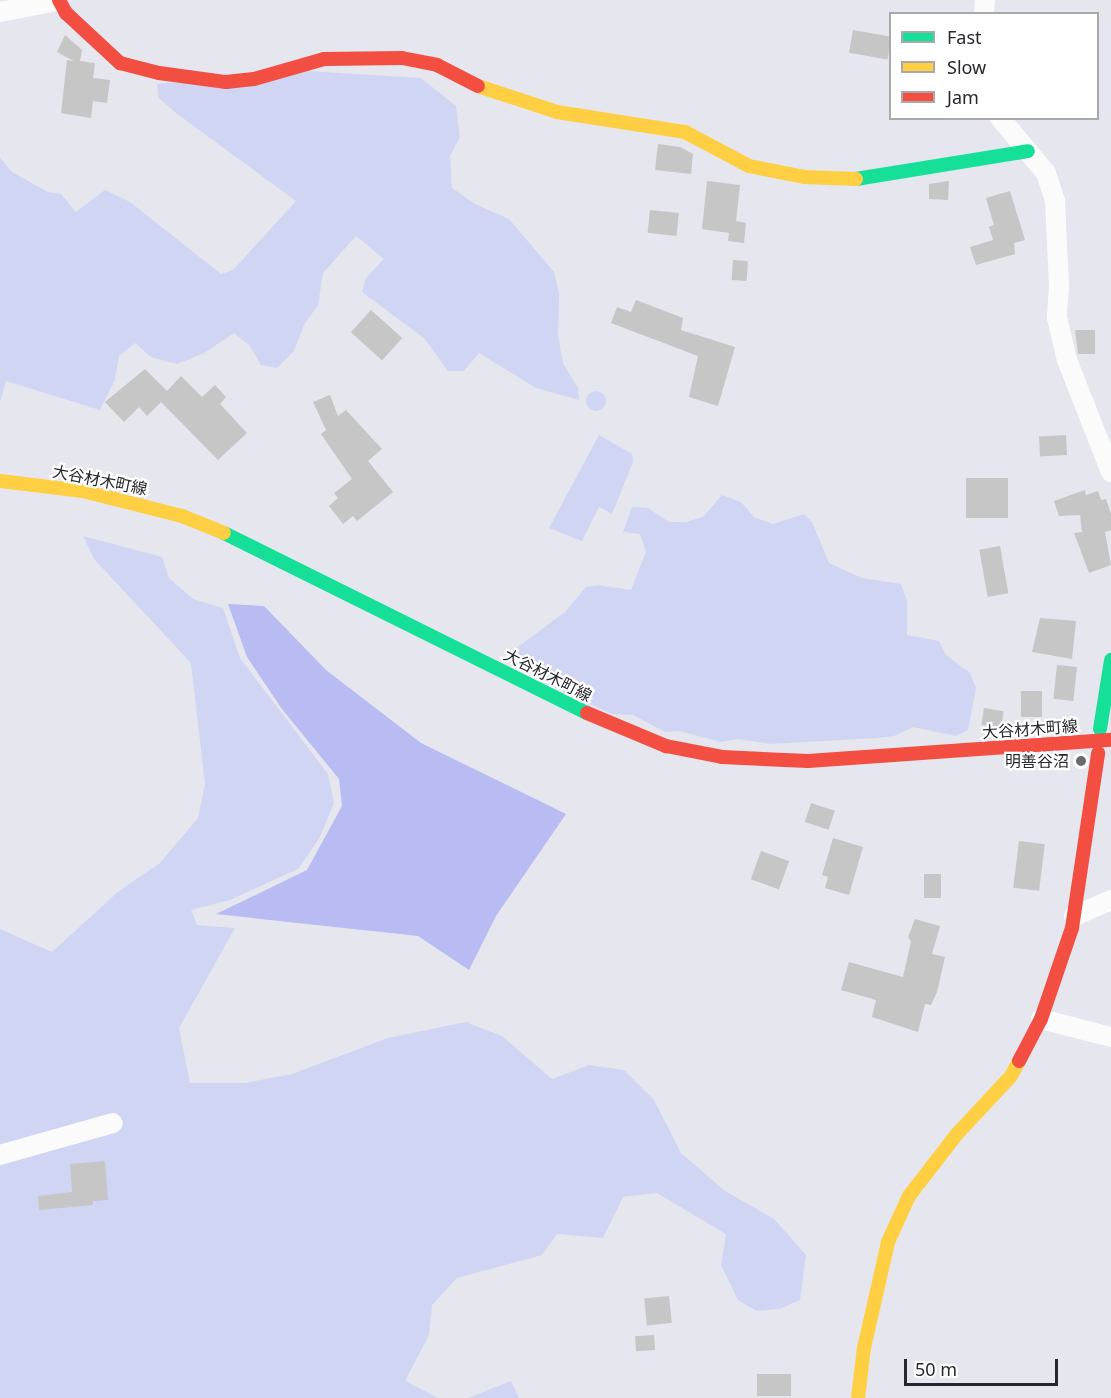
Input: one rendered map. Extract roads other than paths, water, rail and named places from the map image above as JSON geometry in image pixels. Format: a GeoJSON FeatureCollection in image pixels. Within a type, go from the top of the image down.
{"type":"FeatureCollection","features":[{"type":"Feature","properties":{"kind":"street"},"geometry":{"type":"LineString","coordinates":[[0,12],[58,1],[120,63],[159,73],[226,82],[254,79],[324,59],[402,58],[437,65],[489,92],[556,112],[685,132],[749,166],[804,177],[869,179],[1028,152]]}},
{"type":"Feature","properties":{"kind":"street"},"geometry":{"type":"LineString","coordinates":[[1001,120],[1005,129],[1046,173],[1055,201],[1059,286],[1057,318],[1067,360],[1111,472]]}},
{"type":"Feature","properties":{"kind":"street","name":"大谷材木町線"},"geometry":{"type":"LineString","coordinates":[[0,481],[83,491],[182,516],[244,542],[597,719],[666,746],[722,757],[808,761],[1111,740]]}},
{"type":"Feature","properties":{"kind":"street"},"geometry":{"type":"LineString","coordinates":[[1100,729],[1111,660]]}},
{"type":"Feature","properties":{"kind":"street"},"geometry":{"type":"LineString","coordinates":[[858,1398],[864,1348],[888,1242],[909,1196],[957,1134],[1011,1076],[1041,1019],[1074,916],[1098,753]]}},
{"type":"Feature","properties":{"kind":"street"},"geometry":{"type":"LineString","coordinates":[[1074,916],[1111,900]]}},
{"type":"Feature","properties":{"kind":"street"},"geometry":{"type":"LineString","coordinates":[[1041,1019],[1111,1037]]}},
{"type":"Feature","properties":{"kind":"street"},"geometry":{"type":"LineString","coordinates":[[0,1155],[113,1123]]}},
{"type":"Feature","properties":{"kind":"water"},"geometry":{"type":"Polygon","coordinates":[[[228,604],[264,606],[326,670],[421,743],[566,814],[496,916],[469,970],[418,936],[216,914],[307,870],[342,806],[339,779],[282,709],[247,657],[228,604]]]}},
{"type":"Feature","properties":{"kind":"place","name":"明善谷沼"},"geometry":{"type":"Point","coordinates":[1081,761]}}]}
